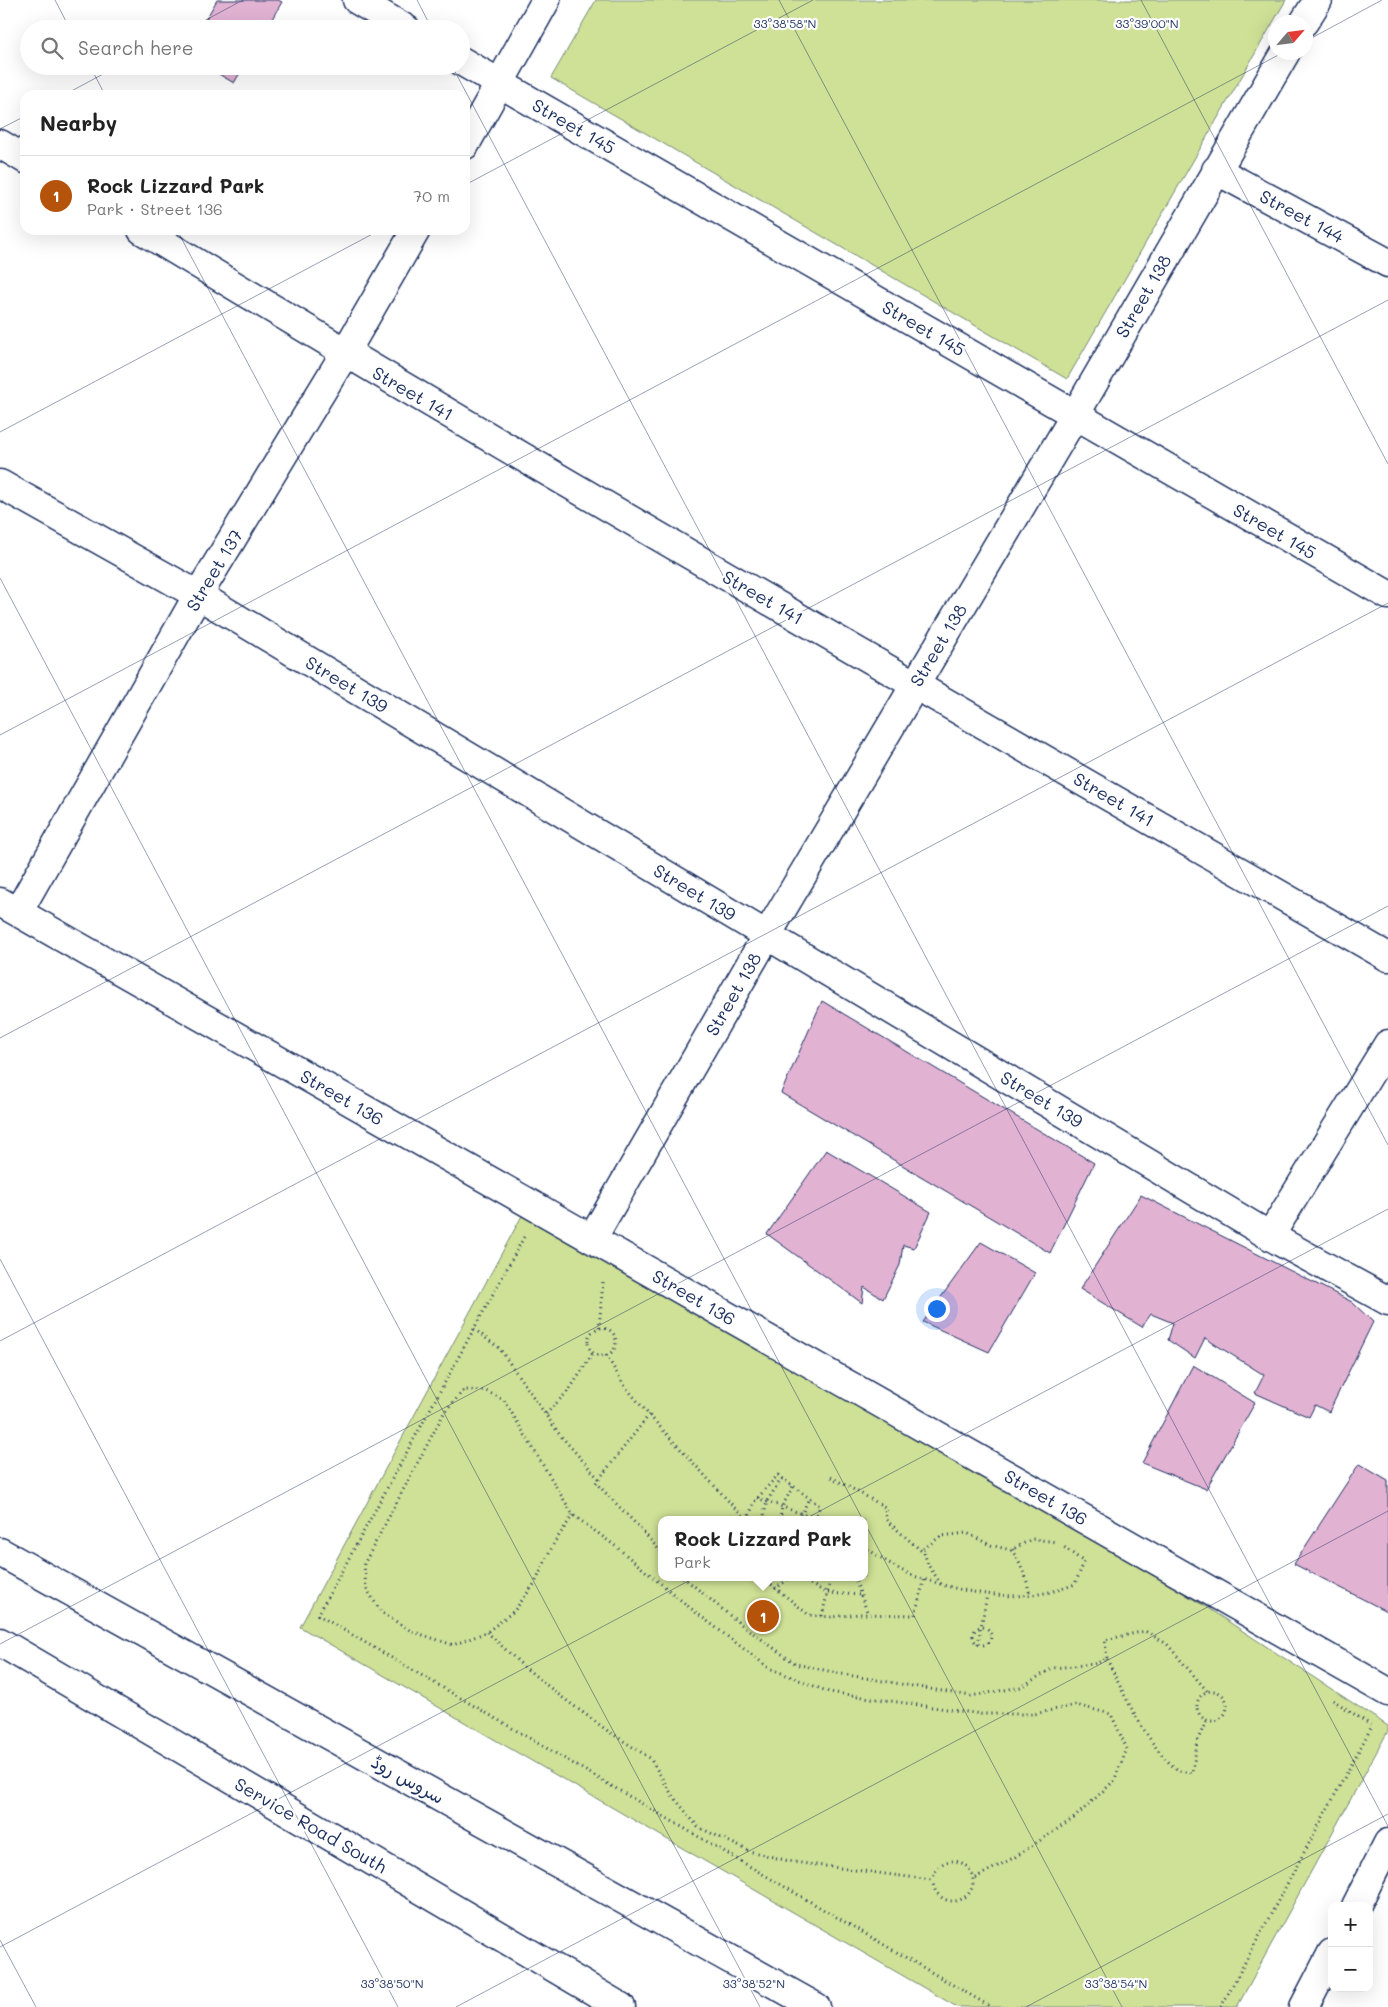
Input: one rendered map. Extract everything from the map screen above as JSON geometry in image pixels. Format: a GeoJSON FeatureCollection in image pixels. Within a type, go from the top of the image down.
{"type":"FeatureCollection","features":[{"type":"Feature","properties":{"kind":"street"},"geometry":{"type":"LineString","coordinates":[[358,0],[391,20]]}},
{"type":"Feature","properties":{"kind":"street"},"geometry":{"type":"LineString","coordinates":[[470,136],[546,0]]}},
{"type":"Feature","properties":{"kind":"street"},"geometry":{"type":"LineString","coordinates":[[1308,15],[1318,0]]}},
{"type":"Feature","properties":{"kind":"street","name":"Street 138"},"geometry":{"type":"LineString","coordinates":[[592,1239],[767,934],[1281,60]]}},
{"type":"Feature","properties":{"kind":"street","name":"Street 145"},"geometry":{"type":"LineString","coordinates":[[470,66],[1388,595]]}},
{"type":"Feature","properties":{"kind":"street"},"geometry":{"type":"LineString","coordinates":[[0,144],[20,156]]}},
{"type":"Feature","properties":{"kind":"street","name":"Street 144"},"geometry":{"type":"LineString","coordinates":[[1216,170],[1388,263]]}},
{"type":"Feature","properties":{"kind":"street","name":"Street 141"},"geometry":{"type":"LineString","coordinates":[[150,235],[345,353],[914,685],[1388,957]]}},
{"type":"Feature","properties":{"kind":"street","name":"Street 137"},"geometry":{"type":"LineString","coordinates":[[9,908],[345,353],[413,235]]}},
{"type":"Feature","properties":{"kind":"street","name":"Street 139"},"geometry":{"type":"LineString","coordinates":[[0,484],[198,595],[1270,1236],[1388,1302]]}},
{"type":"Feature","properties":{"kind":"street","name":"Street 136"},"geometry":{"type":"LineString","coordinates":[[9,908],[1388,1692]]}},
{"type":"Feature","properties":{"kind":"street"},"geometry":{"type":"LineString","coordinates":[[1270,1236],[1388,1044]]}},
{"type":"Feature","properties":{"kind":"street","name":"سروس روڈ"},"geometry":{"type":"LineString","coordinates":[[0,1552],[816,2007]]}},
{"type":"Feature","properties":{"kind":"street","name":"Service Road South"},"geometry":{"type":"LineString","coordinates":[[0,1642],[622,2007]]}},
{"type":"Feature","properties":{"kind":"street"},"geometry":{"type":"LineString","coordinates":[[1358,1902],[1388,1843]]}},
{"type":"Feature","properties":{"kind":"street"},"geometry":{"type":"LineString","coordinates":[[1304,2007],[1328,1961]]}},
{"type":"Feature","properties":{"kind":"path"},"geometry":{"type":"LineString","coordinates":[[527,1230],[318,1615],[991,2007]]}},
{"type":"Feature","properties":{"kind":"path"},"geometry":{"type":"LineString","coordinates":[[599,1328],[604,1273]]}},
{"type":"Feature","properties":{"kind":"path"},"geometry":{"type":"LineString","coordinates":[[599,1328],[608,1329],[616,1341],[614,1350],[602,1356],[593,1353],[587,1341],[591,1332],[599,1328]]}},
{"type":"Feature","properties":{"kind":"path"},"geometry":{"type":"LineString","coordinates":[[474,1329],[499,1348],[560,1435],[599,1479]]}},
{"type":"Feature","properties":{"kind":"path"},"geometry":{"type":"LineString","coordinates":[[546,1414],[570,1389],[593,1353]]}},
{"type":"Feature","properties":{"kind":"path"},"geometry":{"type":"LineString","coordinates":[[606,1355],[624,1385],[649,1415],[743,1516]]}},
{"type":"Feature","properties":{"kind":"path"},"geometry":{"type":"LineString","coordinates":[[573,1515],[554,1543],[535,1583],[514,1611],[487,1632],[453,1646],[412,1631],[381,1612],[366,1588],[364,1564],[445,1411],[464,1390],[486,1391],[504,1400],[573,1515],[614,1545],[694,1611],[770,1668],[829,1692],[981,1714],[1034,1714],[1076,1705],[1111,1714],[1127,1749],[1114,1781],[1074,1818],[1016,1857],[973,1878]]}},
{"type":"Feature","properties":{"kind":"path"},"geometry":{"type":"LineString","coordinates":[[649,1415],[596,1484],[658,1549]]}},
{"type":"Feature","properties":{"kind":"path"},"geometry":{"type":"LineString","coordinates":[[749,1516],[754,1502],[778,1475],[820,1506],[815,1516]]}},
{"type":"Feature","properties":{"kind":"path"},"geometry":{"type":"LineString","coordinates":[[831,1476],[885,1507],[886,1520],[925,1555]]}},
{"type":"Feature","properties":{"kind":"path"},"geometry":{"type":"LineString","coordinates":[[764,1516],[767,1501],[782,1478]]}},
{"type":"Feature","properties":{"kind":"path"},"geometry":{"type":"LineString","coordinates":[[781,1516],[782,1507],[793,1486]]}},
{"type":"Feature","properties":{"kind":"path"},"geometry":{"type":"LineString","coordinates":[[757,1498],[806,1516]]}},
{"type":"Feature","properties":{"kind":"path"},"geometry":{"type":"LineString","coordinates":[[801,1514],[809,1498]]}},
{"type":"Feature","properties":{"kind":"path"},"geometry":{"type":"LineString","coordinates":[[868,1549],[903,1571],[924,1580],[966,1592],[999,1596],[1030,1595],[1060,1590],[1075,1584],[1084,1562],[1058,1542],[1032,1539],[1013,1549],[990,1545],[967,1533],[941,1536],[923,1549],[928,1565],[941,1584]]}},
{"type":"Feature","properties":{"kind":"path"},"geometry":{"type":"LineString","coordinates":[[1013,1549],[1026,1578],[1030,1595]]}},
{"type":"Feature","properties":{"kind":"path"},"geometry":{"type":"LineString","coordinates":[[769,1581],[809,1615],[832,1617],[868,1614],[915,1615],[924,1580]]}},
{"type":"Feature","properties":{"kind":"path"},"geometry":{"type":"LineString","coordinates":[[688,1581],[739,1623],[796,1664],[842,1674],[971,1696],[1021,1687],[1053,1668],[1094,1664],[1107,1659]]}},
{"type":"Feature","properties":{"kind":"path"},"geometry":{"type":"LineString","coordinates":[[776,1588],[785,1581]]}},
{"type":"Feature","properties":{"kind":"path"},"geometry":{"type":"LineString","coordinates":[[804,1581],[827,1593],[861,1595]]}},
{"type":"Feature","properties":{"kind":"path"},"geometry":{"type":"LineString","coordinates":[[822,1616],[830,1581]]}},
{"type":"Feature","properties":{"kind":"path"},"geometry":{"type":"LineString","coordinates":[[856,1581],[868,1614]]}},
{"type":"Feature","properties":{"kind":"path"},"geometry":{"type":"LineString","coordinates":[[978,1644],[987,1595]]}},
{"type":"Feature","properties":{"kind":"path"},"geometry":{"type":"LineString","coordinates":[[982,1628],[989,1631],[990,1640],[985,1645],[978,1644],[974,1640],[974,1634],[977,1630],[982,1628]]}},
{"type":"Feature","properties":{"kind":"path"},"geometry":{"type":"LineString","coordinates":[[1207,1691],[1167,1644],[1145,1631],[1105,1640],[1107,1659],[1126,1700],[1160,1754],[1181,1771],[1192,1773],[1198,1739],[1207,1720]]}},
{"type":"Feature","properties":{"kind":"path"},"geometry":{"type":"LineString","coordinates":[[487,1632],[522,1665],[559,1695],[608,1731],[650,1758],[672,1795],[698,1827],[749,1851],[793,1862],[932,1880]]}},
{"type":"Feature","properties":{"kind":"path"},"geometry":{"type":"LineString","coordinates":[[1207,1691],[1222,1693],[1227,1701],[1227,1710],[1221,1719],[1207,1720],[1199,1713],[1197,1703],[1202,1694],[1207,1691]]}},
{"type":"Feature","properties":{"kind":"path"},"geometry":{"type":"LineString","coordinates":[[1221,2007],[1372,1726],[1322,1693]]}},
{"type":"Feature","properties":{"kind":"path"},"geometry":{"type":"LineString","coordinates":[[949,1860],[956,1860],[968,1866],[973,1878],[973,1885],[966,1896],[954,1901],[947,1901],[936,1893],[932,1880],[937,1867],[949,1860]]}},
{"type":"Feature","properties":{"kind":"green space"},"geometry":{"type":"Polygon","coordinates":[[[596,0],[1286,0],[1277,15],[1268,15],[1268,31],[1067,379],[551,78],[596,0]]]}},
{"type":"Feature","properties":{"kind":"green space"},"geometry":{"type":"Polygon","coordinates":[[[525,1210],[1008,1487],[1203,1605],[1388,1726],[1388,1731],[1237,2007],[957,2007],[300,1627],[525,1210]]]}},
{"type":"Feature","properties":{"kind":"building"},"geometry":{"type":"Polygon","coordinates":[[[217,0],[278,0],[282,2],[271,20],[205,20],[217,0]]]}},
{"type":"Feature","properties":{"kind":"building"},"geometry":{"type":"Polygon","coordinates":[[[220,75],[239,75],[234,83],[220,75]]]}},
{"type":"Feature","properties":{"kind":"building"},"geometry":{"type":"Polygon","coordinates":[[[822,1001],[1094,1163],[1050,1253],[781,1093],[822,1001]]]}},
{"type":"Feature","properties":{"kind":"building"},"geometry":{"type":"Polygon","coordinates":[[[826,1150],[931,1212],[914,1248],[903,1245],[900,1265],[883,1299],[864,1287],[862,1303],[767,1234],[826,1150]]]}},
{"type":"Feature","properties":{"kind":"building"},"geometry":{"type":"Polygon","coordinates":[[[1141,1195],[1352,1302],[1373,1322],[1329,1412],[1315,1405],[1309,1417],[1255,1393],[1264,1375],[1205,1338],[1195,1358],[1168,1340],[1173,1323],[1151,1314],[1142,1327],[1080,1289],[1141,1195]]]}},
{"type":"Feature","properties":{"kind":"building"},"geometry":{"type":"Polygon","coordinates":[[[981,1242],[1035,1273],[989,1352],[923,1322],[981,1242]]]}},
{"type":"Feature","properties":{"kind":"building"},"geometry":{"type":"Polygon","coordinates":[[[1193,1365],[1255,1403],[1206,1489],[1142,1463],[1193,1365]]]}},
{"type":"Feature","properties":{"kind":"building"},"geometry":{"type":"Polygon","coordinates":[[[1359,1464],[1388,1481],[1388,1612],[1294,1564],[1359,1464]]]}},
{"type":"Feature","properties":{"kind":"place","name":"Rock Lizzard Park"},"geometry":{"type":"Point","coordinates":[763,1616]}}]}
